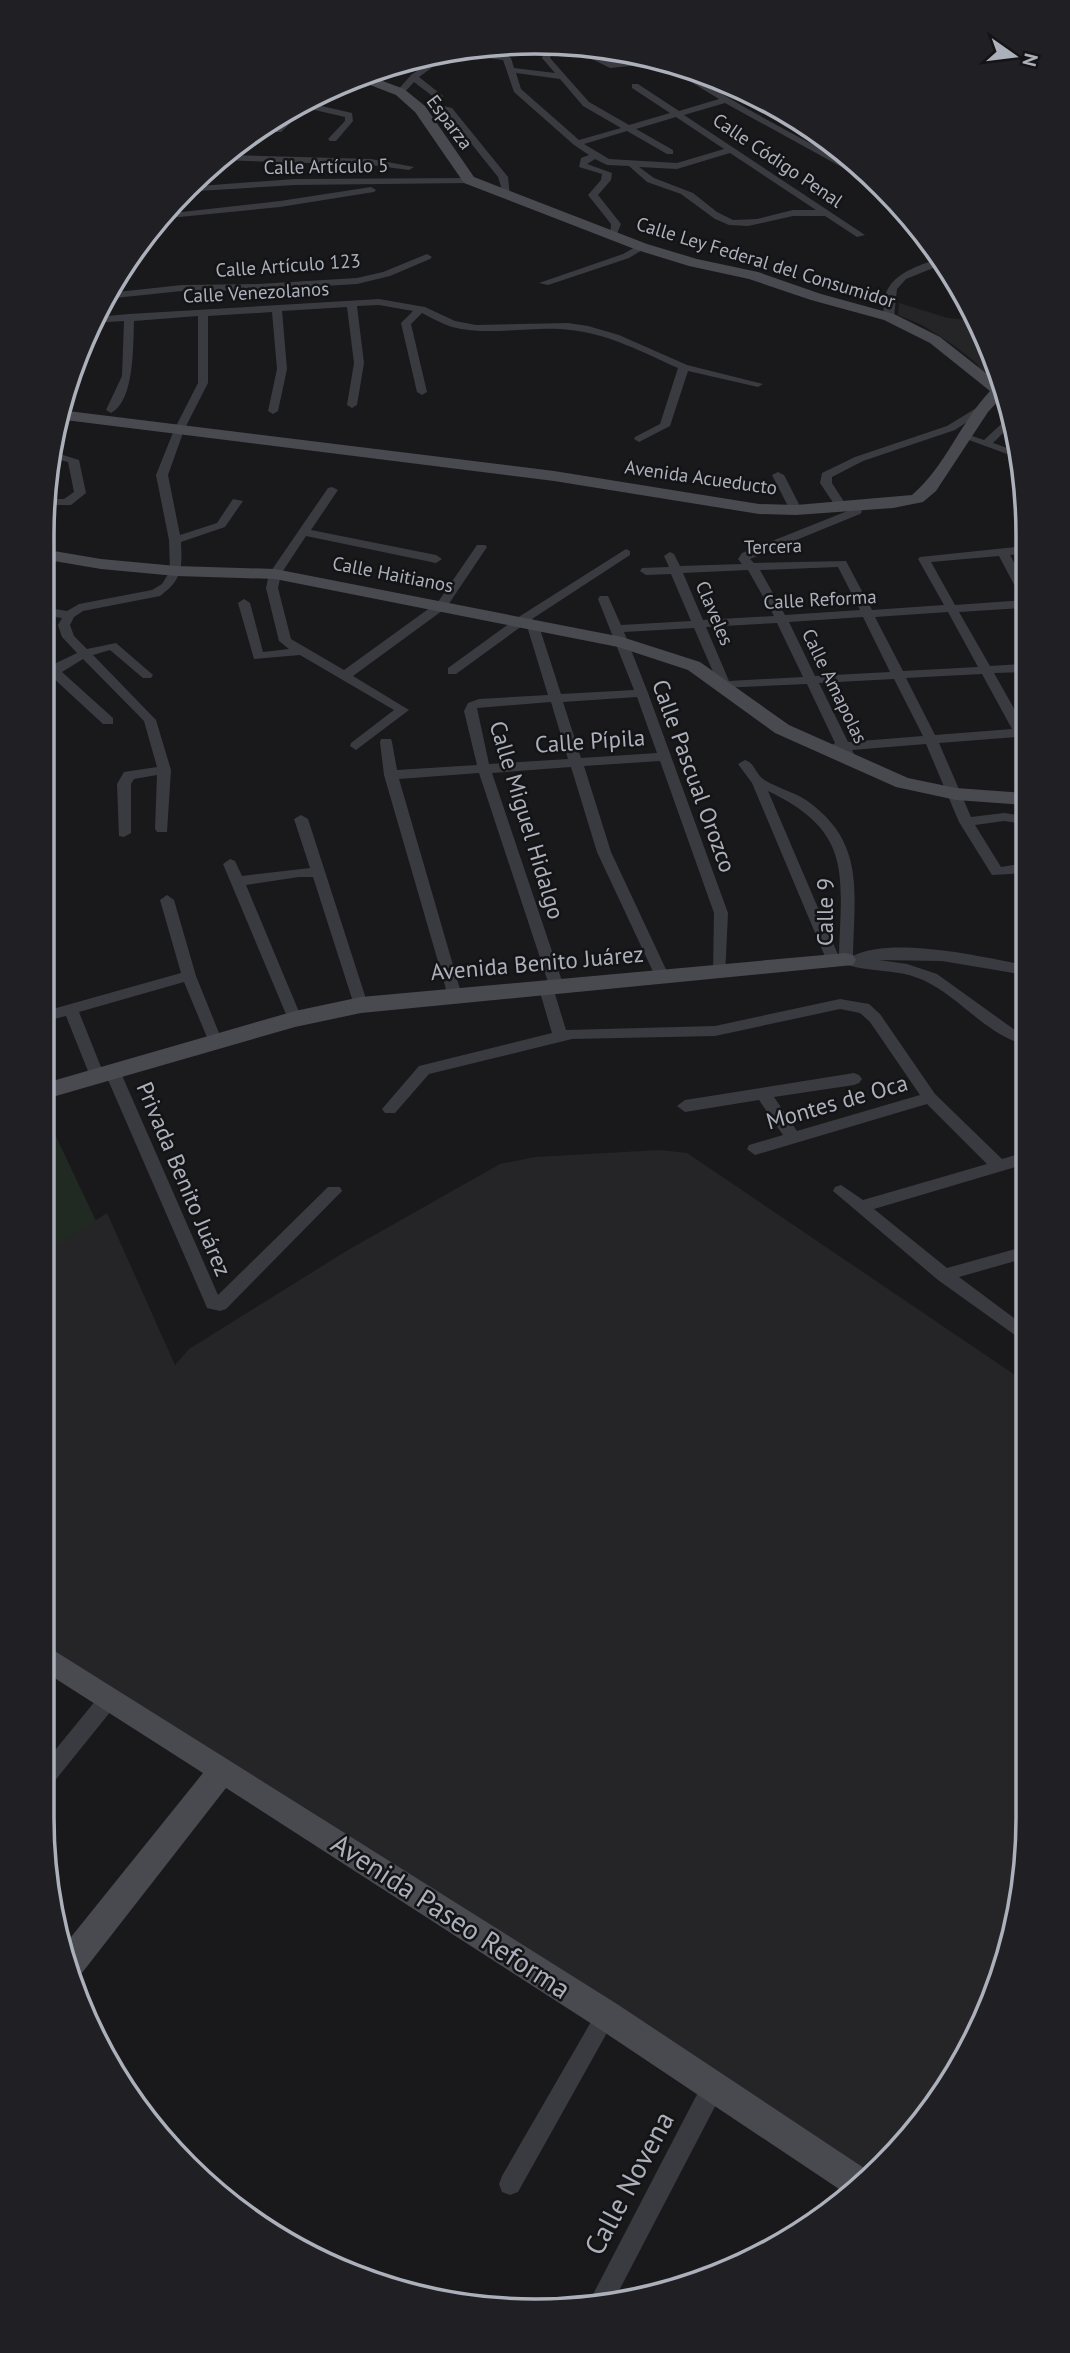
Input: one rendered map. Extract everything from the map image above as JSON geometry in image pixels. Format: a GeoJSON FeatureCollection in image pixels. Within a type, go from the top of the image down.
{"type":"FeatureCollection","features":[{"type":"Feature","properties":{"kind":"street"},"geometry":{"type":"LineString","coordinates":[[547,54],[546,58],[586,104],[670,152]]}},
{"type":"Feature","properties":{"kind":"street"},"geometry":{"type":"LineString","coordinates":[[493,56],[504,57],[509,61],[517,90],[594,156],[614,164],[677,166],[732,150]]}},
{"type":"Feature","properties":{"kind":"street"},"geometry":{"type":"LineString","coordinates":[[591,57],[620,68],[637,65]]}},
{"type":"Feature","properties":{"kind":"street"},"geometry":{"type":"LineString","coordinates":[[400,92],[414,77],[430,66]]}},
{"type":"Feature","properties":{"kind":"street"},"geometry":{"type":"LineString","coordinates":[[511,70],[563,76]]}},
{"type":"Feature","properties":{"kind":"street"},"geometry":{"type":"LineString","coordinates":[[414,77],[440,98],[426,108]]}},
{"type":"Feature","properties":{"kind":"street","name":"Esparza"},"geometry":{"type":"LineString","coordinates":[[374,82],[400,92],[426,108],[469,180]]}},
{"type":"Feature","properties":{"kind":"street"},"geometry":{"type":"LineString","coordinates":[[698,83],[826,153]]}},
{"type":"Feature","properties":{"kind":"street","name":"Calle Código Penal"},"geometry":{"type":"LineString","coordinates":[[635,86],[860,235]]}},
{"type":"Feature","properties":{"kind":"street"},"geometry":{"type":"LineString","coordinates":[[577,143],[726,100]]}},
{"type":"Feature","properties":{"kind":"street"},"geometry":{"type":"LineString","coordinates":[[315,108],[349,115],[349,121],[333,139]]}},
{"type":"Feature","properties":{"kind":"street"},"geometry":{"type":"LineString","coordinates":[[426,108],[449,110],[503,177],[508,194]]}},
{"type":"Feature","properties":{"kind":"street"},"geometry":{"type":"LineString","coordinates":[[594,156],[584,160],[582,165],[607,173],[606,180],[593,195],[617,224],[612,234]]}},
{"type":"Feature","properties":{"kind":"street"},"geometry":{"type":"LineString","coordinates":[[237,158],[371,162],[410,167]]}},
{"type":"Feature","properties":{"kind":"street"},"geometry":{"type":"LineString","coordinates":[[633,165],[642,176],[657,185],[690,195],[706,210],[731,222],[768,221],[790,214],[826,213]]}},
{"type":"Feature","properties":{"kind":"street","name":"Calle Artículo 5"},"geometry":{"type":"LineString","coordinates":[[202,189],[295,182],[420,183],[469,180]]}},
{"type":"Feature","properties":{"kind":"street","name":"Calle Ley Federal del Consumidor"},"geometry":{"type":"LineString","coordinates":[[469,180],[642,247],[694,263],[753,275],[816,297],[889,317],[935,340],[988,375]]}},
{"type":"Feature","properties":{"kind":"street"},"geometry":{"type":"LineString","coordinates":[[176,215],[280,204],[420,183]]}},
{"type":"Feature","properties":{"kind":"street"},"geometry":{"type":"LineString","coordinates":[[544,283],[626,256],[642,247]]}},
{"type":"Feature","properties":{"kind":"street","name":"Calle Artículo 123"},"geometry":{"type":"LineString","coordinates":[[119,295],[182,288],[258,288],[357,281],[386,274],[427,257]]}},
{"type":"Feature","properties":{"kind":"street"},"geometry":{"type":"LineString","coordinates":[[889,317],[892,288],[902,276],[932,264]]}},
{"type":"Feature","properties":{"kind":"street"},"geometry":{"type":"LineString","coordinates":[[352,304],[359,363],[352,405]]}},
{"type":"Feature","properties":{"kind":"street","name":"Calle Venezolanos"},"geometry":{"type":"LineString","coordinates":[[106,319],[352,304],[401,304],[421,309],[452,324],[476,328],[568,326],[588,329],[615,337],[684,367],[758,384]]}},
{"type":"Feature","properties":{"kind":"street"},"geometry":{"type":"LineString","coordinates":[[273,411],[282,369],[276,309]]}},
{"type":"Feature","properties":{"kind":"street"},"geometry":{"type":"LineString","coordinates":[[421,309],[406,323],[422,393]]}},
{"type":"Feature","properties":{"kind":"street"},"geometry":{"type":"LineString","coordinates":[[162,829],[163,770],[150,720],[68,637],[64,625],[69,615],[79,608],[156,593],[166,586],[176,571],[175,540],[162,475],[203,383],[204,312]]}},
{"type":"Feature","properties":{"kind":"street"},"geometry":{"type":"LineString","coordinates":[[111,411],[127,376],[129,317]]}},
{"type":"Feature","properties":{"kind":"street"},"geometry":{"type":"LineString","coordinates":[[639,439],[665,426],[684,367]]}},
{"type":"Feature","properties":{"kind":"street","name":"Avenida Acueducto"},"geometry":{"type":"LineString","coordinates":[[73,406],[182,425],[554,477],[759,509],[796,510],[917,499],[930,488],[982,408],[995,398]]}},
{"type":"Feature","properties":{"kind":"street"},"geometry":{"type":"LineString","coordinates":[[751,566],[744,559],[746,555],[856,512],[846,505],[826,482],[826,475],[859,459],[951,428],[982,408]]}},
{"type":"Feature","properties":{"kind":"street","name":"Avenida Acueducto"},"geometry":{"type":"LineString","coordinates":[[70,416],[182,425]]}},
{"type":"Feature","properties":{"kind":"street"},"geometry":{"type":"LineString","coordinates":[[986,444],[1003,427]]}},
{"type":"Feature","properties":{"kind":"street"},"geometry":{"type":"LineString","coordinates":[[963,436],[1009,452]]}},
{"type":"Feature","properties":{"kind":"street"},"geometry":{"type":"LineString","coordinates":[[55,502],[67,503],[80,493],[73,460],[60,457]]}},
{"type":"Feature","properties":{"kind":"street"},"geometry":{"type":"LineString","coordinates":[[778,475],[796,510]]}},
{"type":"Feature","properties":{"kind":"street"},"geometry":{"type":"LineString","coordinates":[[332,490],[275,574],[272,588],[285,641],[403,709],[356,746]]}},
{"type":"Feature","properties":{"kind":"street"},"geometry":{"type":"LineString","coordinates":[[175,540],[221,525],[237,501]]}},
{"type":"Feature","properties":{"kind":"street"},"geometry":{"type":"LineString","coordinates":[[303,532],[436,559]]}},
{"type":"Feature","properties":{"kind":"street"},"geometry":{"type":"LineString","coordinates":[[345,676],[442,605],[481,547]]}},
{"type":"Feature","properties":{"kind":"street"},"geometry":{"type":"LineString","coordinates":[[1016,551],[924,559],[1016,723]]}},
{"type":"Feature","properties":{"kind":"street"},"geometry":{"type":"LineString","coordinates":[[1003,552],[1016,577]]}},
{"type":"Feature","properties":{"kind":"street"},"geometry":{"type":"LineString","coordinates":[[452,671],[626,553]]}},
{"type":"Feature","properties":{"kind":"street","name":"Calle Haitianos"},"geometry":{"type":"LineString","coordinates":[[54,556],[100,564],[176,571],[275,574],[526,622],[619,635],[694,666],[724,685]]}},
{"type":"Feature","properties":{"kind":"street","name":"Claveles"},"geometry":{"type":"LineString","coordinates":[[670,556],[724,685]]}},
{"type":"Feature","properties":{"kind":"street","name":"Tercera"},"geometry":{"type":"LineString","coordinates":[[646,572],[842,563],[867,616]]}},
{"type":"Feature","properties":{"kind":"street","name":"Calle Amapolas"},"geometry":{"type":"LineString","coordinates":[[751,566],[782,620],[808,680],[846,754]]}},
{"type":"Feature","properties":{"kind":"street","name":"Calle Pascual Orozco"},"geometry":{"type":"LineString","coordinates":[[604,599],[642,693],[721,913],[720,972]]}},
{"type":"Feature","properties":{"kind":"street"},"geometry":{"type":"LineString","coordinates":[[244,603],[258,656],[300,651]]}},
{"type":"Feature","properties":{"kind":"street","name":"Calle Reforma"},"geometry":{"type":"LineString","coordinates":[[619,635],[699,624],[867,616],[1016,605]]}},
{"type":"Feature","properties":{"kind":"street"},"geometry":{"type":"LineString","coordinates":[[54,613],[69,615]]}},
{"type":"Feature","properties":{"kind":"street"},"geometry":{"type":"LineString","coordinates":[[867,616],[930,738],[966,822],[997,872],[1016,869]]}},
{"type":"Feature","properties":{"kind":"street"},"geometry":{"type":"LineString","coordinates":[[526,622],[554,698],[604,852],[663,978]]}},
{"type":"Feature","properties":{"kind":"street"},"geometry":{"type":"LineString","coordinates":[[108,721],[55,673],[58,667],[86,653],[112,646],[147,675]]}},
{"type":"Feature","properties":{"kind":"street"},"geometry":{"type":"LineString","coordinates":[[724,685],[1016,668]]}},
{"type":"Feature","properties":{"kind":"street"},"geometry":{"type":"LineString","coordinates":[[724,685],[782,729],[822,748],[846,754],[902,783],[956,794],[1016,798]]}},
{"type":"Feature","properties":{"kind":"street"},"geometry":{"type":"LineString","coordinates":[[554,698],[642,693]]}},
{"type":"Feature","properties":{"kind":"street","name":"Calle Miguel Hidalgo"},"geometry":{"type":"LineString","coordinates":[[554,698],[479,703],[472,706],[470,711],[484,769],[552,988],[561,1037]]}},
{"type":"Feature","properties":{"kind":"street"},"geometry":{"type":"LineString","coordinates":[[846,754],[930,738],[1016,735]]}},
{"type":"Feature","properties":{"kind":"street"},"geometry":{"type":"LineString","coordinates":[[386,742],[391,775],[455,996]]}},
{"type":"Feature","properties":{"kind":"street","name":"Calle Pípila"},"geometry":{"type":"LineString","coordinates":[[391,775],[665,757]]}},
{"type":"Feature","properties":{"kind":"street"},"geometry":{"type":"LineString","coordinates":[[745,764],[758,782],[840,961],[886,952],[961,958],[1016,968]]}},
{"type":"Feature","properties":{"kind":"street"},"geometry":{"type":"LineString","coordinates":[[124,833],[124,784],[130,775],[163,770]]}},
{"type":"Feature","properties":{"kind":"street","name":"Calle 9"},"geometry":{"type":"LineString","coordinates":[[758,782],[785,791],[833,830],[847,864],[840,961]]}},
{"type":"Feature","properties":{"kind":"street"},"geometry":{"type":"LineString","coordinates":[[966,822],[1004,817],[1016,819]]}},
{"type":"Feature","properties":{"kind":"street"},"geometry":{"type":"LineString","coordinates":[[301,819],[361,1005]]}},
{"type":"Feature","properties":{"kind":"street"},"geometry":{"type":"LineString","coordinates":[[230,864],[295,1019]]}},
{"type":"Feature","properties":{"kind":"street"},"geometry":{"type":"LineString","coordinates":[[238,881],[299,872],[318,873]]}},
{"type":"Feature","properties":{"kind":"street"},"geometry":{"type":"LineString","coordinates":[[167,900],[189,976],[216,1043]]}},
{"type":"Feature","properties":{"kind":"street","name":"Avenida Benito Juárez"},"geometry":{"type":"LineString","coordinates":[[54,1089],[295,1019],[361,1005],[840,961],[907,969],[932,978],[1016,1038]]}},
{"type":"Feature","properties":{"kind":"street"},"geometry":{"type":"LineString","coordinates":[[54,1014],[189,976]]}},
{"type":"Feature","properties":{"kind":"street"},"geometry":{"type":"LineString","coordinates":[[390,1109],[424,1070],[561,1037],[715,1031],[840,1004],[863,1008],[875,1018],[930,1098],[999,1166]]}},
{"type":"Feature","properties":{"kind":"street"},"geometry":{"type":"LineString","coordinates":[[71,1009],[105,1075]]}},
{"type":"Feature","properties":{"kind":"street","name":"Privada Benito Juárez"},"geometry":{"type":"LineString","coordinates":[[105,1075],[213,1303],[220,1304],[334,1191]]}},
{"type":"Feature","properties":{"kind":"street"},"geometry":{"type":"LineString","coordinates":[[685,1106],[854,1079]]}},
{"type":"Feature","properties":{"kind":"street"},"geometry":{"type":"LineString","coordinates":[[763,1094],[794,1139]]}},
{"type":"Feature","properties":{"kind":"street","name":"Montes de Oca"},"geometry":{"type":"LineString","coordinates":[[755,1149],[930,1098]]}},
{"type":"Feature","properties":{"kind":"street"},"geometry":{"type":"LineString","coordinates":[[860,1207],[1016,1161]]}},
{"type":"Feature","properties":{"kind":"street"},"geometry":{"type":"LineString","coordinates":[[841,1191],[943,1275],[1016,1328]]}},
{"type":"Feature","properties":{"kind":"street"},"geometry":{"type":"LineString","coordinates":[[943,1275],[1016,1255]]}},
{"type":"Feature","properties":{"kind":"street","name":"Avenida Paseo Reforma"},"geometry":{"type":"LineString","coordinates":[[54,1664],[606,2015],[853,2178]]}},
{"type":"Feature","properties":{"kind":"street"},"geometry":{"type":"LineString","coordinates":[[54,1766],[108,1700]]}},
{"type":"Feature","properties":{"kind":"street"},"geometry":{"type":"LineString","coordinates":[[75,1957],[222,1771]]}},
{"type":"Feature","properties":{"kind":"street"},"geometry":{"type":"LineString","coordinates":[[510,2184],[606,2015]]}},
{"type":"Feature","properties":{"kind":"street","name":"Calle Novena"},"geometry":{"type":"LineString","coordinates":[[605,2294],[713,2087]]}},
{"type":"Feature","properties":{"kind":"shaded area"},"geometry":{"type":"Polygon","coordinates":[[[899,303],[948,318],[965,320],[988,375],[986,376],[976,363],[955,346],[922,325],[898,315],[899,303]]]}},
{"type":"Feature","properties":{"kind":"shaded area"},"geometry":{"type":"Polygon","coordinates":[[[54,1132],[96,1221],[54,1247],[54,1132]]]}},
{"type":"Feature","properties":{"kind":"shaded area"},"geometry":{"type":"Polygon","coordinates":[[[660,1150],[687,1153],[1016,1376],[1016,1818],[1007,1912],[979,2002],[951,2058],[916,2111],[859,2173],[54,1655],[54,1247],[107,1213],[175,1365],[189,1349],[348,1250],[500,1164],[535,1157],[660,1150]]]}}]}
